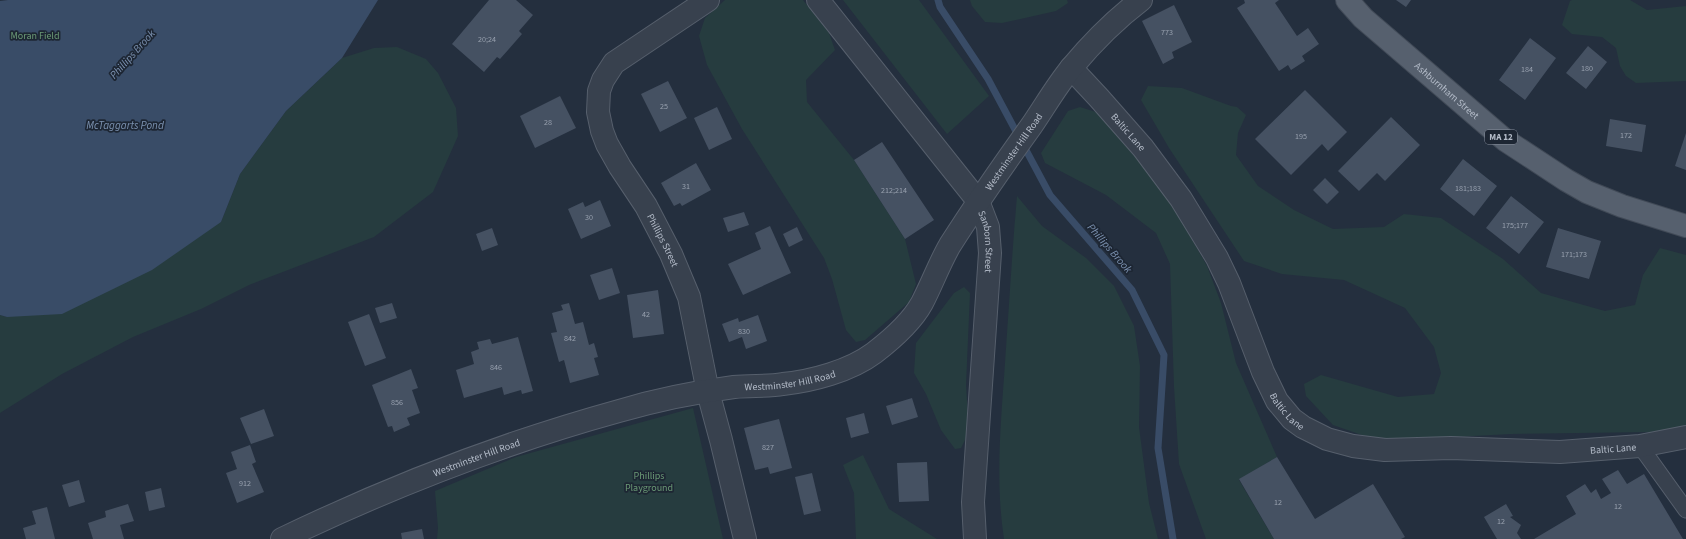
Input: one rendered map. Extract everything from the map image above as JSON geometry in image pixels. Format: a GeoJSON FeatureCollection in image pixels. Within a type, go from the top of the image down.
{"type":"FeatureCollection","features":[{"type":"Feature","properties":{"kind":"main road","name":"Ashburnham Street"},"geometry":{"type":"LineString","coordinates":[[1347,0],[1363,18],[1505,140],[1521,149],[1566,180],[1588,192],[1622,206],[1686,226]]}},
{"type":"Feature","properties":{"kind":"street","name":"Phillips Street"},"geometry":{"type":"LineString","coordinates":[[708,0],[614,63],[603,80],[597,103],[599,122],[607,144],[620,167],[646,206],[671,254],[690,297],[708,392],[745,539]]}},
{"type":"Feature","properties":{"kind":"street","name":"Sanborn Street"},"geometry":{"type":"LineString","coordinates":[[818,0],[862,53],[928,140],[978,201],[988,227],[990,253],[973,502],[975,539]]}},
{"type":"Feature","properties":{"kind":"street","name":"Westminster Hill Road"},"geometry":{"type":"LineString","coordinates":[[282,539],[328,517],[398,488],[517,442],[619,410],[736,387],[783,384],[820,376],[850,367],[870,356],[899,331],[920,306],[944,256],[978,201],[1071,68],[1121,16],[1141,0]]}},
{"type":"Feature","properties":{"kind":"street","name":"Baltic Lane"},"geometry":{"type":"LineString","coordinates":[[1071,68],[1143,148],[1181,199],[1217,258],[1229,283],[1263,372],[1277,401],[1292,419],[1303,427],[1327,439],[1353,446],[1385,450],[1451,448],[1542,452],[1640,446],[1686,437]]}},
{"type":"Feature","properties":{"kind":"lane"},"geometry":{"type":"LineString","coordinates":[[1640,446],[1686,510]]}},
{"type":"Feature","properties":{"kind":"green space"},"geometry":{"type":"Polygon","coordinates":[[[725,0],[803,0],[829,33],[835,50],[806,80],[807,102],[854,160],[905,239],[916,284],[909,302],[865,340],[856,342],[846,330],[832,279],[824,258],[742,129],[707,65],[699,36],[705,18],[725,0]]]}},
{"type":"Feature","properties":{"kind":"green space"},"geometry":{"type":"Polygon","coordinates":[[[843,0],[919,0],[989,96],[947,134],[843,0]]]}},
{"type":"Feature","properties":{"kind":"green space"},"geometry":{"type":"Polygon","coordinates":[[[970,0],[1067,0],[1068,3],[1056,11],[1002,23],[985,22],[972,6],[970,0]]]}},
{"type":"Feature","properties":{"kind":"green space"},"geometry":{"type":"Polygon","coordinates":[[[1630,0],[1647,10],[1686,6],[1686,81],[1636,83],[1626,76],[1620,66],[1616,48],[1602,37],[1572,34],[1562,25],[1570,1],[1630,0]]]}},
{"type":"Feature","properties":{"kind":"green space"},"geometry":{"type":"Polygon","coordinates":[[[397,47],[426,59],[438,73],[456,108],[458,136],[433,192],[374,237],[249,285],[201,309],[133,337],[62,374],[0,413],[0,315],[7,317],[221,222],[240,174],[286,111],[342,58],[374,48],[397,47]]]}},
{"type":"Feature","properties":{"kind":"green space"},"geometry":{"type":"Polygon","coordinates":[[[1148,86],[1182,88],[1237,107],[1246,115],[1238,133],[1236,155],[1258,186],[1294,210],[1333,229],[1384,227],[1404,214],[1441,218],[1503,259],[1541,293],[1605,311],[1635,305],[1643,275],[1660,248],[1686,255],[1686,427],[1651,432],[1511,434],[1379,441],[1333,425],[1306,396],[1304,384],[1321,375],[1398,397],[1434,394],[1441,373],[1434,347],[1405,308],[1344,280],[1282,274],[1244,261],[1169,148],[1141,100],[1148,86]]]}},
{"type":"Feature","properties":{"kind":"green space"},"geometry":{"type":"Polygon","coordinates":[[[1080,107],[1099,113],[1133,150],[1178,215],[1207,266],[1221,303],[1236,363],[1277,457],[1239,480],[1274,539],[1206,539],[1179,464],[1174,387],[1170,264],[1156,233],[1106,195],[1045,163],[1041,153],[1068,111],[1080,107]]]}},
{"type":"Feature","properties":{"kind":"green space"},"geometry":{"type":"Polygon","coordinates":[[[1017,196],[1042,226],[1086,258],[1114,286],[1134,326],[1140,366],[1139,427],[1149,503],[1158,539],[1004,539],[1001,517],[999,473],[1002,407],[1017,196]]]}},
{"type":"Feature","properties":{"kind":"green space"},"geometry":{"type":"Polygon","coordinates":[[[964,287],[970,293],[966,385],[969,432],[961,448],[955,449],[941,430],[926,394],[914,373],[916,343],[954,293],[964,287]]]}},
{"type":"Feature","properties":{"kind":"green space","name":"Phillips Playground"},"geometry":{"type":"Polygon","coordinates":[[[693,408],[723,539],[437,539],[438,528],[435,491],[516,457],[693,408]]]}},
{"type":"Feature","properties":{"kind":"green space"},"geometry":{"type":"Polygon","coordinates":[[[863,455],[889,509],[937,539],[856,539],[854,493],[843,465],[863,455]]]}},
{"type":"Feature","properties":{"kind":"water","name":"McTaggarts Pond"},"geometry":{"type":"Polygon","coordinates":[[[378,0],[342,58],[286,111],[240,174],[221,222],[152,270],[62,314],[7,317],[0,315],[0,1],[378,0]]]}},
{"type":"Feature","properties":{"kind":"building"},"geometry":{"type":"Polygon","coordinates":[[[489,0],[516,0],[533,15],[519,31],[522,34],[500,59],[497,57],[484,72],[452,44],[489,0]]]}},
{"type":"Feature","properties":{"kind":"building"},"geometry":{"type":"Polygon","coordinates":[[[1244,0],[1279,0],[1275,3],[1297,36],[1308,28],[1319,44],[1302,56],[1305,61],[1291,70],[1288,65],[1279,71],[1237,8],[1245,3],[1244,0]]]}},
{"type":"Feature","properties":{"kind":"building"},"geometry":{"type":"Polygon","coordinates":[[[1396,0],[1411,0],[1406,7],[1396,0]]]}},
{"type":"Feature","properties":{"kind":"building"},"geometry":{"type":"Polygon","coordinates":[[[1174,5],[1192,42],[1172,52],[1174,58],[1163,64],[1142,21],[1174,5]]]}},
{"type":"Feature","properties":{"kind":"building"},"geometry":{"type":"Polygon","coordinates":[[[1530,38],[1556,58],[1525,100],[1499,80],[1530,38]]]}},
{"type":"Feature","properties":{"kind":"building"},"geometry":{"type":"Polygon","coordinates":[[[1588,46],[1607,62],[1586,89],[1566,73],[1588,46]]]}},
{"type":"Feature","properties":{"kind":"building"},"geometry":{"type":"Polygon","coordinates":[[[668,81],[687,118],[660,132],[641,94],[668,81]]]}},
{"type":"Feature","properties":{"kind":"building"},"geometry":{"type":"Polygon","coordinates":[[[1305,90],[1347,132],[1328,151],[1322,144],[1291,175],[1255,139],[1305,90]]]}},
{"type":"Feature","properties":{"kind":"building"},"geometry":{"type":"Polygon","coordinates":[[[560,96],[576,128],[535,148],[520,116],[560,96]]]}},
{"type":"Feature","properties":{"kind":"building"},"geometry":{"type":"Polygon","coordinates":[[[717,107],[732,139],[709,150],[694,118],[717,107]]]}},
{"type":"Feature","properties":{"kind":"building"},"geometry":{"type":"Polygon","coordinates":[[[1391,117],[1420,145],[1385,181],[1377,173],[1359,191],[1338,171],[1391,117]]]}},
{"type":"Feature","properties":{"kind":"building"},"geometry":{"type":"Polygon","coordinates":[[[1610,119],[1646,125],[1642,152],[1606,146],[1610,119]]]}},
{"type":"Feature","properties":{"kind":"building"},"geometry":{"type":"Polygon","coordinates":[[[1686,133],[1686,170],[1675,166],[1686,133]]]}},
{"type":"Feature","properties":{"kind":"building"},"geometry":{"type":"Polygon","coordinates":[[[882,142],[934,220],[905,239],[854,160],[882,142]]]}},
{"type":"Feature","properties":{"kind":"building"},"geometry":{"type":"Polygon","coordinates":[[[1463,159],[1497,186],[1474,216],[1440,189],[1463,159]]]}},
{"type":"Feature","properties":{"kind":"building"},"geometry":{"type":"Polygon","coordinates":[[[696,163],[711,190],[682,206],[680,203],[674,206],[661,183],[696,163]]]}},
{"type":"Feature","properties":{"kind":"building"},"geometry":{"type":"Polygon","coordinates":[[[1325,178],[1339,192],[1327,204],[1313,190],[1325,178]]]}},
{"type":"Feature","properties":{"kind":"building"},"geometry":{"type":"Polygon","coordinates":[[[1511,196],[1544,222],[1519,254],[1486,228],[1511,196]]]}},
{"type":"Feature","properties":{"kind":"building"},"geometry":{"type":"Polygon","coordinates":[[[600,200],[611,226],[581,239],[568,209],[583,202],[585,207],[600,200]]]}},
{"type":"Feature","properties":{"kind":"building"},"geometry":{"type":"Polygon","coordinates":[[[744,212],[749,225],[728,232],[723,218],[744,212]]]}},
{"type":"Feature","properties":{"kind":"building"},"geometry":{"type":"Polygon","coordinates":[[[770,226],[791,273],[743,295],[728,264],[761,249],[755,233],[770,226]]]}},
{"type":"Feature","properties":{"kind":"building"},"geometry":{"type":"Polygon","coordinates":[[[797,227],[803,240],[789,247],[783,234],[797,227]]]}},
{"type":"Feature","properties":{"kind":"building"},"geometry":{"type":"Polygon","coordinates":[[[492,228],[498,245],[482,251],[476,234],[492,228]]]}},
{"type":"Feature","properties":{"kind":"building"},"geometry":{"type":"Polygon","coordinates":[[[1558,228],[1601,241],[1589,279],[1546,267],[1558,228]]]}},
{"type":"Feature","properties":{"kind":"building"},"geometry":{"type":"Polygon","coordinates":[[[612,268],[620,293],[599,300],[590,275],[612,268]]]}},
{"type":"Feature","properties":{"kind":"building"},"geometry":{"type":"Polygon","coordinates":[[[658,290],[664,334],[633,338],[627,295],[658,290]]]}},
{"type":"Feature","properties":{"kind":"building"},"geometry":{"type":"Polygon","coordinates":[[[392,303],[397,318],[380,323],[375,308],[392,303]]]}},
{"type":"Feature","properties":{"kind":"building"},"geometry":{"type":"Polygon","coordinates":[[[569,303],[575,324],[583,322],[589,345],[594,343],[598,357],[594,358],[599,375],[570,383],[564,360],[559,362],[551,333],[557,332],[552,313],[563,310],[561,305],[569,303]]]}},
{"type":"Feature","properties":{"kind":"building"},"geometry":{"type":"Polygon","coordinates":[[[369,314],[386,358],[365,366],[348,322],[369,314]]]}},
{"type":"Feature","properties":{"kind":"building"},"geometry":{"type":"Polygon","coordinates":[[[758,315],[767,341],[746,349],[742,337],[729,342],[722,324],[738,318],[739,322],[758,315]]]}},
{"type":"Feature","properties":{"kind":"building"},"geometry":{"type":"Polygon","coordinates":[[[518,337],[533,391],[522,394],[521,390],[504,395],[502,387],[464,398],[456,370],[474,364],[471,352],[479,349],[477,342],[490,339],[492,344],[518,337]]]}},
{"type":"Feature","properties":{"kind":"building"},"geometry":{"type":"Polygon","coordinates":[[[411,369],[418,388],[412,390],[420,413],[407,418],[410,425],[394,432],[392,426],[388,427],[372,385],[411,369]]]}},
{"type":"Feature","properties":{"kind":"building"},"geometry":{"type":"Polygon","coordinates":[[[912,398],[918,417],[892,425],[886,406],[912,398]]]}},
{"type":"Feature","properties":{"kind":"building"},"geometry":{"type":"Polygon","coordinates":[[[264,409],[274,436],[251,444],[240,418],[264,409]]]}},
{"type":"Feature","properties":{"kind":"building"},"geometry":{"type":"Polygon","coordinates":[[[864,413],[869,433],[851,438],[846,418],[864,413]]]}},
{"type":"Feature","properties":{"kind":"building"},"geometry":{"type":"Polygon","coordinates":[[[779,419],[792,468],[770,474],[768,467],[755,470],[744,428],[779,419]]]}},
{"type":"Feature","properties":{"kind":"building"},"geometry":{"type":"Polygon","coordinates":[[[250,445],[256,462],[252,464],[264,492],[237,503],[226,473],[237,469],[231,452],[250,445]]]}},
{"type":"Feature","properties":{"kind":"building"},"geometry":{"type":"Polygon","coordinates":[[[1277,457],[1315,519],[1373,484],[1405,537],[1401,539],[1274,539],[1239,479],[1277,457]]]}},
{"type":"Feature","properties":{"kind":"building"},"geometry":{"type":"Polygon","coordinates":[[[927,462],[929,501],[899,502],[897,463],[927,462]]]}},
{"type":"Feature","properties":{"kind":"building"},"geometry":{"type":"Polygon","coordinates":[[[1618,470],[1627,484],[1644,474],[1683,539],[1534,539],[1576,514],[1566,496],[1585,484],[1591,493],[1596,489],[1601,499],[1611,493],[1602,479],[1618,470]]]}},
{"type":"Feature","properties":{"kind":"building"},"geometry":{"type":"Polygon","coordinates":[[[812,473],[821,511],[804,515],[795,477],[812,473]]]}},
{"type":"Feature","properties":{"kind":"building"},"geometry":{"type":"Polygon","coordinates":[[[79,480],[85,502],[69,507],[62,485],[79,480]]]}},
{"type":"Feature","properties":{"kind":"building"},"geometry":{"type":"Polygon","coordinates":[[[161,488],[165,507],[149,511],[145,492],[161,488]]]}},
{"type":"Feature","properties":{"kind":"building"},"geometry":{"type":"Polygon","coordinates":[[[128,504],[134,521],[120,525],[124,539],[93,539],[88,523],[106,517],[105,511],[128,504]]]}},
{"type":"Feature","properties":{"kind":"building"},"geometry":{"type":"Polygon","coordinates":[[[1506,504],[1513,516],[1510,517],[1521,525],[1517,533],[1521,539],[1497,539],[1484,517],[1506,504]]]}},
{"type":"Feature","properties":{"kind":"building"},"geometry":{"type":"Polygon","coordinates":[[[47,507],[55,539],[26,539],[23,528],[36,524],[32,511],[47,507]]]}},
{"type":"Feature","properties":{"kind":"building"},"geometry":{"type":"Polygon","coordinates":[[[422,529],[424,539],[402,539],[401,533],[422,529]]]}},
{"type":"Feature","properties":{"kind":"waterway","name":"Phillips Brook"},"geometry":{"type":"LineString","coordinates":[[938,0],[940,7],[988,79],[1050,195],[1132,290],[1164,355],[1158,448],[1173,539]]}},
{"type":"Feature","properties":{"kind":"park label","name":"Moran Field"},"geometry":{"type":"Point","coordinates":[35,35]}}]}
